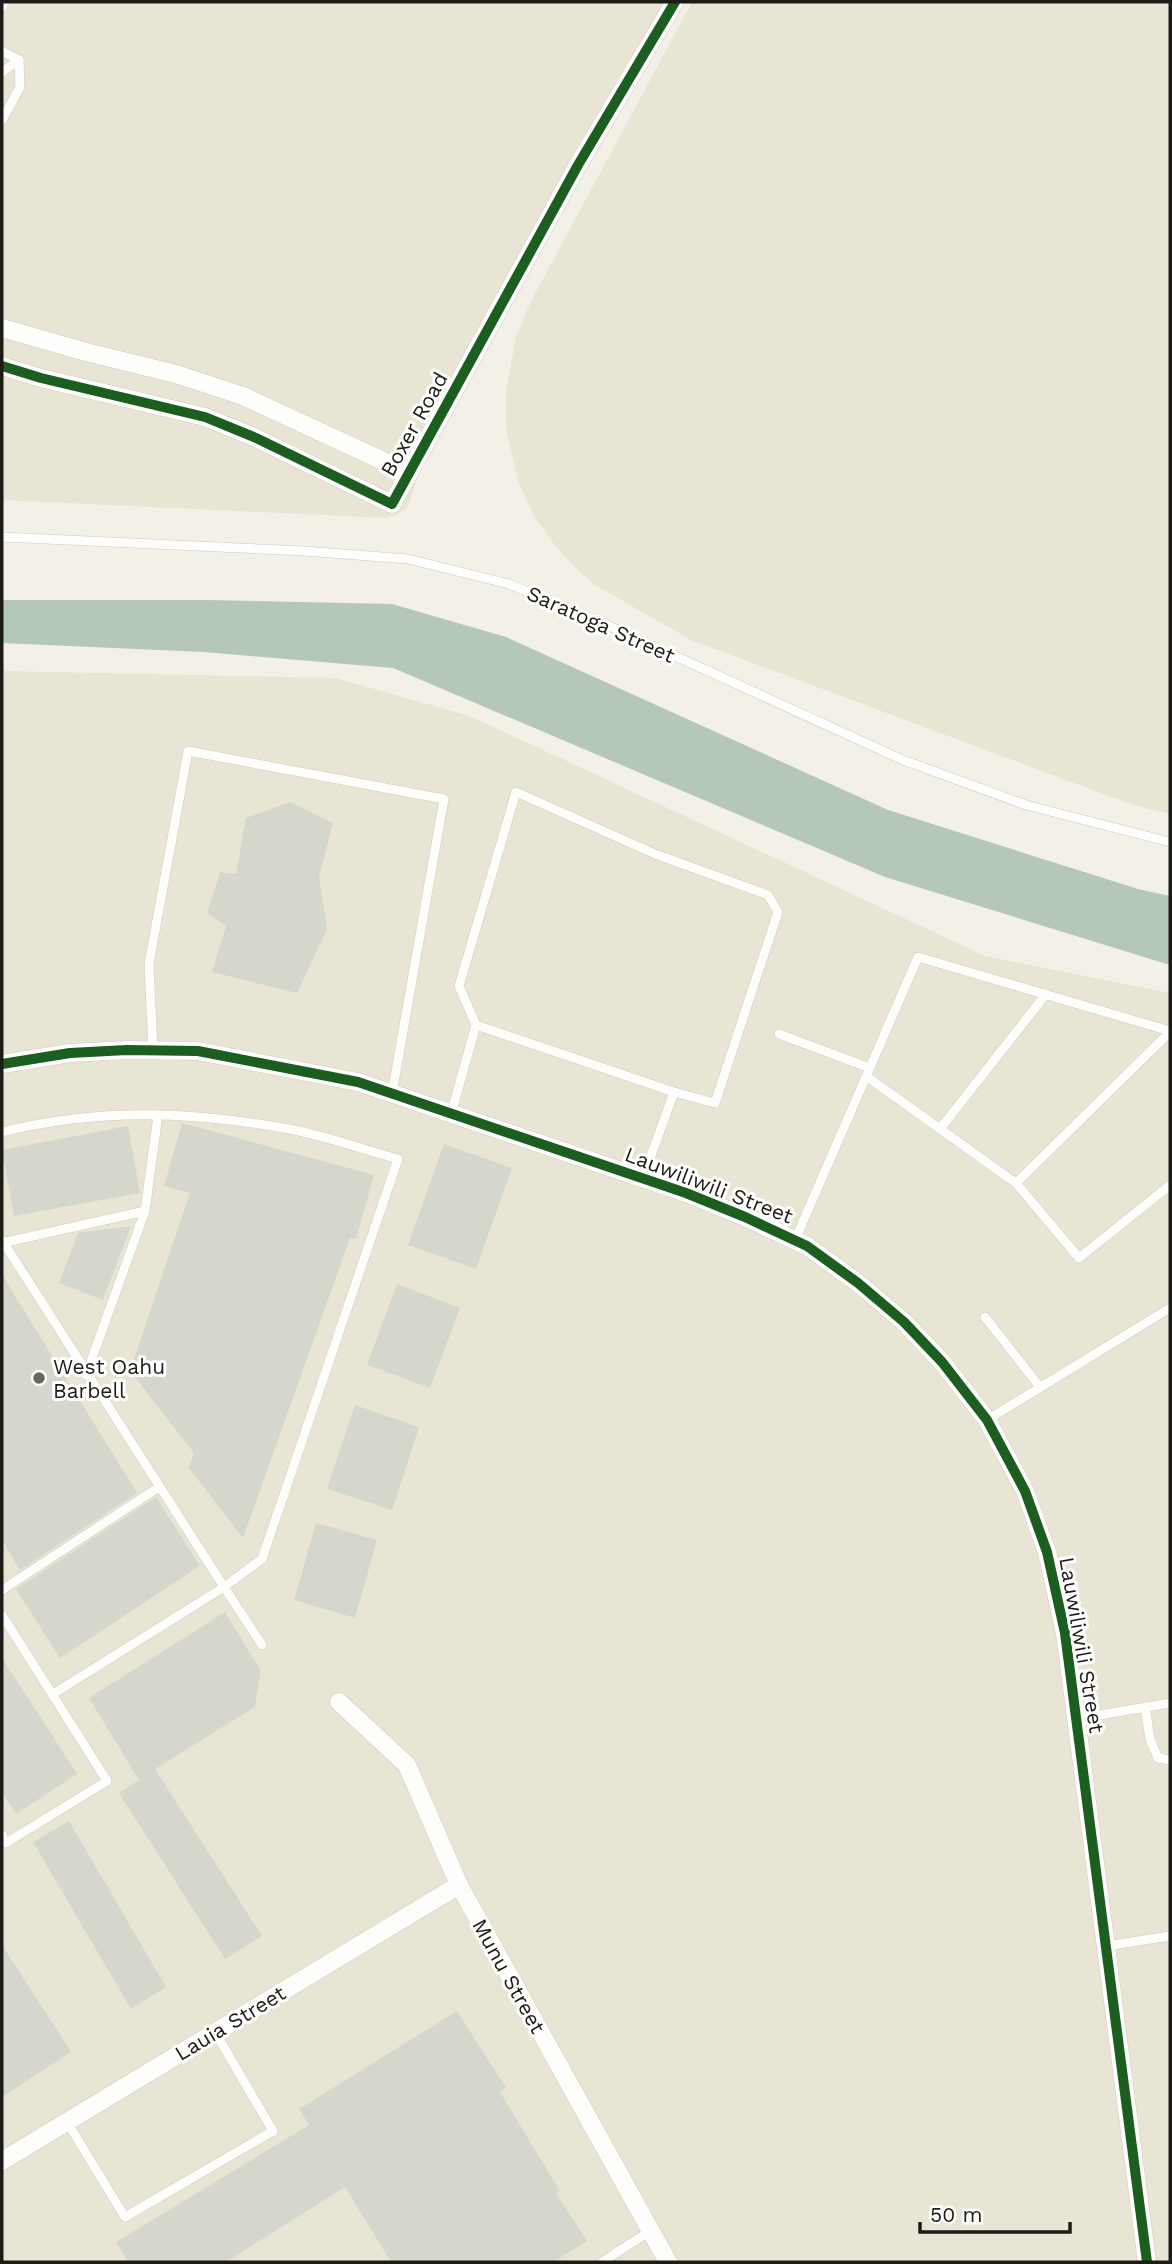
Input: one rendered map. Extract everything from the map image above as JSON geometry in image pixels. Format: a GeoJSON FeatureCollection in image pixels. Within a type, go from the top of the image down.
{"type":"FeatureCollection","features":[{"type":"Feature","properties":{"kind":"street","name":"Boxer Road"},"geometry":{"type":"LineString","coordinates":[[2,366],[41,378],[205,417],[256,438],[392,504],[578,165],[676,2]]}},
{"type":"Feature","properties":{"kind":"street","name":"Boxer Road"},"geometry":{"type":"LineString","coordinates":[[2,328],[176,374],[243,396],[409,473]]}},
{"type":"Feature","properties":{"kind":"street","name":"Lauwiliwili Street"},"geometry":{"type":"LineString","coordinates":[[2,1064],[70,1053],[198,1051],[358,1082],[643,1178],[745,1217],[807,1246],[858,1283],[904,1322],[942,1362],[987,1420],[1025,1491],[1047,1552],[1065,1633],[1147,2262]]}},
{"type":"Feature","properties":{"kind":"street","name":"Munu Street"},"geometry":{"type":"LineString","coordinates":[[339,1702],[407,1765],[459,1885],[668,2262]]}},
{"type":"Feature","properties":{"kind":"street","name":"Lauia Street"},"geometry":{"type":"LineString","coordinates":[[2,2161],[459,1885]]}},
{"type":"Feature","properties":{"kind":"lane"},"geometry":{"type":"LineString","coordinates":[[2,7],[4,2]]}},
{"type":"Feature","properties":{"kind":"lane"},"geometry":{"type":"LineString","coordinates":[[2,51],[19,60]]}},
{"type":"Feature","properties":{"kind":"lane"},"geometry":{"type":"LineString","coordinates":[[2,72],[19,60]]}},
{"type":"Feature","properties":{"kind":"lane"},"geometry":{"type":"LineString","coordinates":[[2,120],[20,87],[19,60]]}},
{"type":"Feature","properties":{"kind":"lane","name":"Saratoga Street"},"geometry":{"type":"LineString","coordinates":[[2,537],[304,551],[408,559],[509,584],[605,624],[904,760],[1026,805],[1170,842]]}},
{"type":"Feature","properties":{"kind":"lane"},"geometry":{"type":"LineString","coordinates":[[153,1051],[149,964],[188,751],[444,799],[392,1094]]}},
{"type":"Feature","properties":{"kind":"lane"},"geometry":{"type":"LineString","coordinates":[[450,1114],[476,1025],[459,986],[516,792],[655,854],[768,895],[778,912],[715,1103],[674,1092],[476,1025]]}},
{"type":"Feature","properties":{"kind":"lane"},"geometry":{"type":"LineString","coordinates":[[795,1240],[918,957],[1170,1032],[1016,1184]]}},
{"type":"Feature","properties":{"kind":"lane"},"geometry":{"type":"LineString","coordinates":[[940,1129],[1046,994]]}},
{"type":"Feature","properties":{"kind":"lane"},"geometry":{"type":"LineString","coordinates":[[779,1034],[868,1072],[1016,1184],[1079,1258],[1170,1185]]}},
{"type":"Feature","properties":{"kind":"lane"},"geometry":{"type":"LineString","coordinates":[[643,1178],[674,1092]]}},
{"type":"Feature","properties":{"kind":"lane"},"geometry":{"type":"LineString","coordinates":[[2,1132],[43,1122],[104,1115],[196,1116],[291,1130],[398,1158],[262,1559],[224,1587],[53,1694]]}},
{"type":"Feature","properties":{"kind":"lane"},"geometry":{"type":"LineString","coordinates":[[86,1375],[145,1211],[158,1115]]}},
{"type":"Feature","properties":{"kind":"lane"},"geometry":{"type":"LineString","coordinates":[[145,1211],[2,1242],[262,1645]]}},
{"type":"Feature","properties":{"kind":"lane"},"geometry":{"type":"LineString","coordinates":[[987,1420],[1170,1308]]}},
{"type":"Feature","properties":{"kind":"lane"},"geometry":{"type":"LineString","coordinates":[[985,1317],[1040,1387]]}},
{"type":"Feature","properties":{"kind":"lane"},"geometry":{"type":"LineString","coordinates":[[2,1590],[159,1487]]}},
{"type":"Feature","properties":{"kind":"lane"},"geometry":{"type":"LineString","coordinates":[[2,1615],[107,1781],[6,1843],[2,1835]]}},
{"type":"Feature","properties":{"kind":"lane"},"geometry":{"type":"LineString","coordinates":[[1076,1719],[1170,1703]]}},
{"type":"Feature","properties":{"kind":"lane"},"geometry":{"type":"LineString","coordinates":[[1145,1707],[1158,1758],[1170,1760]]}},
{"type":"Feature","properties":{"kind":"lane"},"geometry":{"type":"LineString","coordinates":[[1106,1946],[1170,1936]]}},
{"type":"Feature","properties":{"kind":"lane"},"geometry":{"type":"LineString","coordinates":[[68,2122],[125,2217],[273,2131],[215,2032]]}},
{"type":"Feature","properties":{"kind":"lane"},"geometry":{"type":"LineString","coordinates":[[601,2262],[650,2231]]}},
{"type":"Feature","properties":{"kind":"shaded area"},"geometry":{"type":"Polygon","coordinates":[[[2,2],[669,2],[419,471],[408,507],[395,516],[386,518],[2,500],[2,2]]]}},
{"type":"Feature","properties":{"kind":"shaded area"},"geometry":{"type":"Polygon","coordinates":[[[692,2],[1170,2],[1170,814],[1133,805],[691,640],[597,586],[557,548],[535,518],[519,484],[506,429],[506,392],[516,337],[530,303],[692,2]]]}},
{"type":"Feature","properties":{"kind":"shaded area"},"geometry":{"type":"Polygon","coordinates":[[[2,600],[392,604],[506,637],[888,810],[1138,889],[1170,896],[1170,965],[885,877],[393,668],[204,652],[2,643],[2,600]]]}},
{"type":"Feature","properties":{"kind":"shaded area"},"geometry":{"type":"Polygon","coordinates":[[[2,671],[336,678],[470,716],[985,956],[1170,993],[1170,2262],[2,2262],[2,671]]]}},
{"type":"Feature","properties":{"kind":"building"},"geometry":{"type":"Polygon","coordinates":[[[290,802],[333,823],[319,877],[327,929],[297,993],[212,972],[226,926],[207,913],[220,872],[236,874],[246,818],[290,802]]]}},
{"type":"Feature","properties":{"kind":"building"},"geometry":{"type":"Polygon","coordinates":[[[182,1123],[374,1175],[356,1239],[350,1238],[243,1538],[189,1468],[194,1453],[130,1371],[190,1193],[164,1186],[182,1123]]]}},
{"type":"Feature","properties":{"kind":"building"},"geometry":{"type":"Polygon","coordinates":[[[128,1126],[140,1193],[14,1216],[2,1150],[128,1126]]]}},
{"type":"Feature","properties":{"kind":"building"},"geometry":{"type":"Polygon","coordinates":[[[444,1144],[512,1168],[476,1269],[408,1245],[444,1144]]]}},
{"type":"Feature","properties":{"kind":"building"},"geometry":{"type":"Polygon","coordinates":[[[131,1226],[103,1300],[59,1283],[78,1233],[131,1226]]]}},
{"type":"Feature","properties":{"kind":"building"},"geometry":{"type":"Polygon","coordinates":[[[2,1275],[137,1493],[20,1570],[2,1540],[2,1275]]]}},
{"type":"Feature","properties":{"kind":"building"},"geometry":{"type":"Polygon","coordinates":[[[397,1284],[460,1308],[430,1388],[367,1365],[397,1284]]]}},
{"type":"Feature","properties":{"kind":"building"},"geometry":{"type":"Polygon","coordinates":[[[355,1405],[419,1427],[392,1510],[327,1489],[355,1405]]]}},
{"type":"Feature","properties":{"kind":"building"},"geometry":{"type":"Polygon","coordinates":[[[156,1497],[200,1566],[60,1658],[16,1589],[156,1497]]]}},
{"type":"Feature","properties":{"kind":"building"},"geometry":{"type":"Polygon","coordinates":[[[316,1523],[377,1540],[355,1618],[294,1600],[316,1523]]]}},
{"type":"Feature","properties":{"kind":"building"},"geometry":{"type":"Polygon","coordinates":[[[225,1612],[261,1671],[255,1707],[155,1769],[262,1936],[225,1959],[119,1793],[139,1780],[89,1698],[225,1612]]]}},
{"type":"Feature","properties":{"kind":"building"},"geometry":{"type":"Polygon","coordinates":[[[2,1658],[77,1774],[16,1814],[2,1792],[2,1658]]]}},
{"type":"Feature","properties":{"kind":"building"},"geometry":{"type":"Polygon","coordinates":[[[69,1821],[166,1987],[131,2009],[33,1842],[69,1821]]]}},
{"type":"Feature","properties":{"kind":"building"},"geometry":{"type":"Polygon","coordinates":[[[2,1945],[71,2052],[2,2097],[2,1945]]]}},
{"type":"Feature","properties":{"kind":"building"},"geometry":{"type":"Polygon","coordinates":[[[457,2011],[506,2088],[500,2092],[560,2191],[556,2193],[587,2241],[553,2262],[391,2262],[345,2187],[226,2262],[128,2262],[116,2242],[309,2125],[299,2109],[457,2011]]]}},
{"type":"Feature","properties":{"kind":"cycle path"},"geometry":{"type":"LineString","coordinates":[[2,366],[41,378],[205,417],[256,438],[392,504],[578,165],[675,2]]}},
{"type":"Feature","properties":{"kind":"cycle path"},"geometry":{"type":"LineString","coordinates":[[2,1064],[70,1053],[127,1050],[198,1051],[358,1082],[686,1193],[745,1217],[807,1246],[858,1283],[904,1322],[942,1362],[987,1420],[1025,1491],[1047,1552],[1065,1633],[1147,2262]]}},
{"type":"Feature","properties":{"kind":"place","name":"West Oahu Barbell"},"geometry":{"type":"Point","coordinates":[39,1378]}}]}
